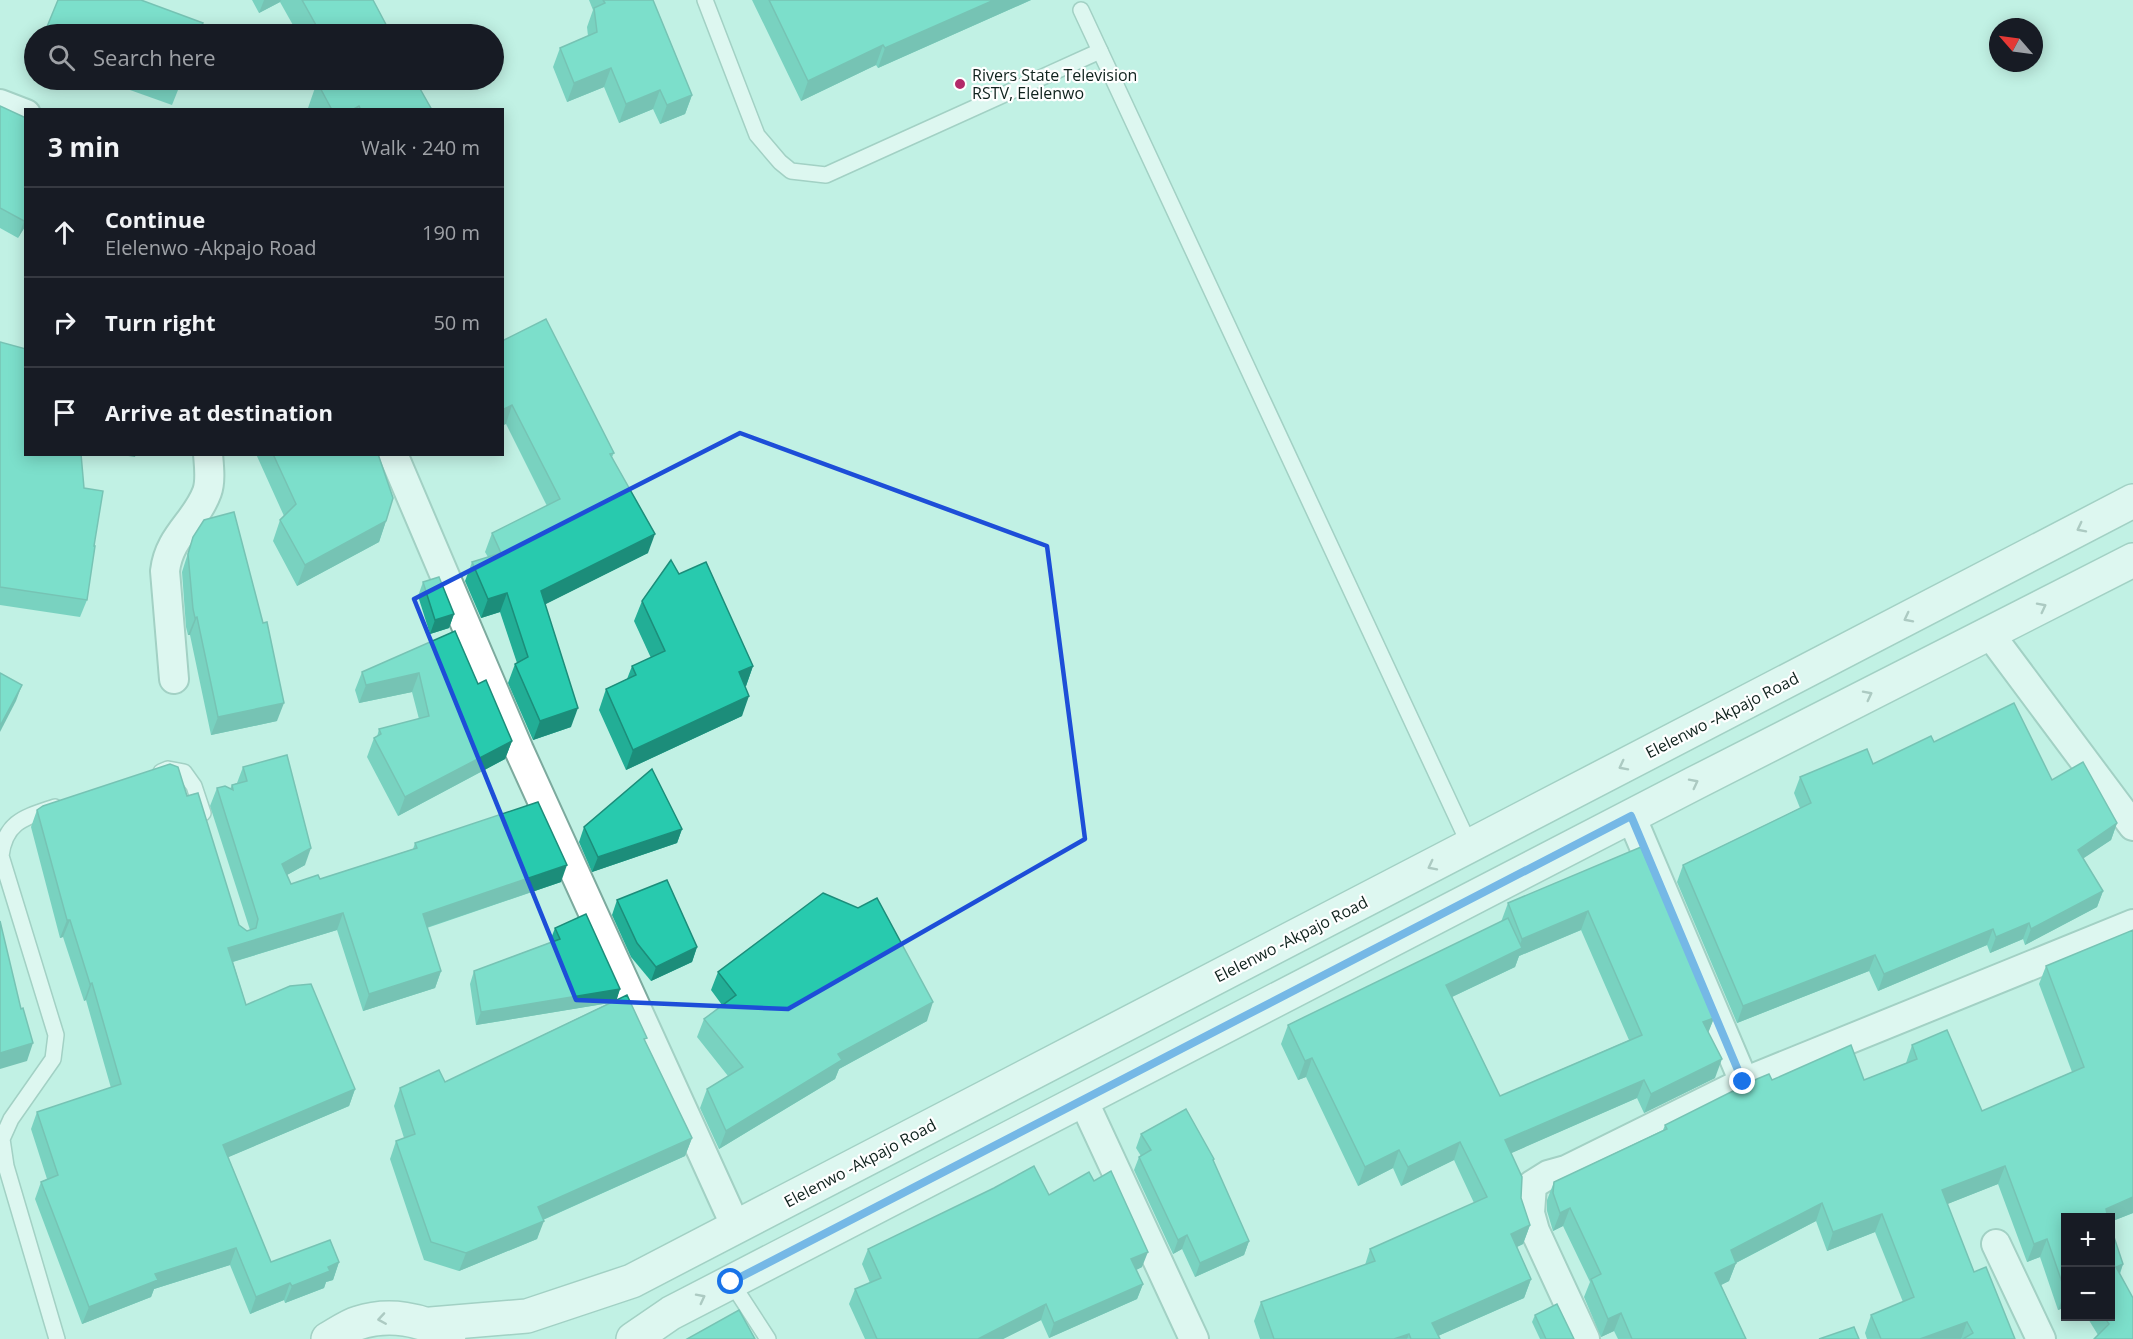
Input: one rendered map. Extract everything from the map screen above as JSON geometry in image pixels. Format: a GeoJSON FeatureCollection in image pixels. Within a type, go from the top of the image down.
{"type":"FeatureCollection","features":[{"type":"Feature","properties":{"kind":"main road","name":"Elelenwo -Akpajo Road"},"geometry":{"type":"LineString","coordinates":[[328,1339],[357,1323],[394,1317],[444,1332],[527,1316],[632,1281],[2133,501]]}},
{"type":"Feature","properties":{"kind":"main road"},"geometry":{"type":"LineString","coordinates":[[633,1339],[671,1313],[1631,816],[2133,560]]}},
{"type":"Feature","properties":{"kind":"main road"},"geometry":{"type":"LineString","coordinates":[[647,1339],[671,1313]]}},
{"type":"Feature","properties":{"kind":"street"},"geometry":{"type":"LineString","coordinates":[[0,104],[24,113]]}},
{"type":"Feature","properties":{"kind":"street"},"geometry":{"type":"LineString","coordinates":[[174,679],[165,571],[166,558],[174,541],[200,506],[207,491],[210,468],[207,456]]}},
{"type":"Feature","properties":{"kind":"street"},"geometry":{"type":"LineString","coordinates":[[394,456],[519,750],[736,1227]]}},
{"type":"Feature","properties":{"kind":"street"},"geometry":{"type":"LineString","coordinates":[[1989,633],[2133,826]]}},
{"type":"Feature","properties":{"kind":"street"},"geometry":{"type":"LineString","coordinates":[[1631,816],[1743,1082]]}},
{"type":"Feature","properties":{"kind":"street"},"geometry":{"type":"LineString","coordinates":[[1585,1339],[1535,1231],[1530,1214],[1532,1185],[1548,1175],[1566,1170],[1743,1082],[2133,924]]}},
{"type":"Feature","properties":{"kind":"street"},"geometry":{"type":"LineString","coordinates":[[1083,1100],[1194,1339]]}},
{"type":"Feature","properties":{"kind":"street"},"geometry":{"type":"LineString","coordinates":[[1996,1244],[2041,1339]]}},
{"type":"Feature","properties":{"kind":"lane"},"geometry":{"type":"LineString","coordinates":[[705,0],[757,135],[780,162],[791,171],[826,176],[1100,51]]}},
{"type":"Feature","properties":{"kind":"lane"},"geometry":{"type":"LineString","coordinates":[[1081,10],[1470,846]]}},
{"type":"Feature","properties":{"kind":"lane"},"geometry":{"type":"LineString","coordinates":[[145,777],[168,769],[183,772],[194,786],[208,830]]}},
{"type":"Feature","properties":{"kind":"lane"},"geometry":{"type":"LineString","coordinates":[[57,1339],[6,1166],[2,1139],[11,1119],[53,1059],[56,1035],[1,856],[3,840],[14,825],[33,814],[67,803]]}},
{"type":"Feature","properties":{"kind":"lane"},"geometry":{"type":"LineString","coordinates":[[731,1282],[768,1339]]}},
{"type":"Feature","properties":{"kind":"highlighted area"},"geometry":{"type":"Polygon","coordinates":[[[740,433],[1047,546],[1085,839],[788,1009],[576,1000],[414,599],[740,433]]]}},
{"type":"Feature","properties":{"kind":"building"},"geometry":{"type":"Polygon","coordinates":[[[58,0],[141,0],[203,23],[203,24],[48,24],[58,0]]]}},
{"type":"Feature","properties":{"kind":"building"},"geometry":{"type":"Polygon","coordinates":[[[302,0],[373,0],[386,24],[315,24],[302,0]]]}},
{"type":"Feature","properties":{"kind":"building"},"geometry":{"type":"Polygon","coordinates":[[[603,0],[653,0],[692,95],[667,105],[660,90],[626,104],[611,68],[574,83],[560,48],[597,32],[594,8],[605,3],[603,0]]]}},
{"type":"Feature","properties":{"kind":"building"},"geometry":{"type":"Polygon","coordinates":[[[769,0],[994,0],[885,48],[883,45],[808,81],[769,0]]]}},
{"type":"Feature","properties":{"kind":"building"},"geometry":{"type":"Polygon","coordinates":[[[321,90],[421,90],[431,108],[360,108],[359,106],[331,108],[321,90]]]}},
{"type":"Feature","properties":{"kind":"building"},"geometry":{"type":"Polygon","coordinates":[[[0,106],[24,117],[24,221],[0,208],[0,106]]]}},
{"type":"Feature","properties":{"kind":"building"},"geometry":{"type":"Polygon","coordinates":[[[546,319],[614,453],[610,454],[655,534],[541,591],[578,708],[540,721],[515,664],[528,657],[507,593],[488,599],[472,562],[501,553],[492,533],[560,499],[512,405],[504,409],[504,340],[546,319]]]}},
{"type":"Feature","properties":{"kind":"building"},"geometry":{"type":"Polygon","coordinates":[[[0,342],[24,348],[24,456],[81,456],[84,488],[103,491],[87,600],[0,587],[0,342]]]}},
{"type":"Feature","properties":{"kind":"building"},"geometry":{"type":"Polygon","coordinates":[[[274,456],[379,456],[393,498],[386,521],[305,565],[280,520],[296,504],[274,456]]]}},
{"type":"Feature","properties":{"kind":"building"},"geometry":{"type":"Polygon","coordinates":[[[234,512],[263,623],[267,622],[284,703],[218,717],[197,617],[195,618],[193,609],[188,554],[193,537],[204,520],[234,512]]]}},
{"type":"Feature","properties":{"kind":"building"},"geometry":{"type":"Polygon","coordinates":[[[671,560],[679,574],[706,562],[753,666],[739,672],[749,696],[633,750],[606,689],[636,675],[632,666],[665,651],[642,601],[671,560]]]}},
{"type":"Feature","properties":{"kind":"building"},"geometry":{"type":"Polygon","coordinates":[[[439,577],[454,614],[435,620],[423,582],[439,577]]]}},
{"type":"Feature","properties":{"kind":"building"},"geometry":{"type":"Polygon","coordinates":[[[455,631],[478,684],[486,680],[512,741],[405,797],[374,738],[381,734],[379,729],[429,716],[419,673],[366,685],[362,672],[455,631]]]}},
{"type":"Feature","properties":{"kind":"building"},"geometry":{"type":"Polygon","coordinates":[[[0,673],[22,685],[0,726],[0,673]]]}},
{"type":"Feature","properties":{"kind":"building"},"geometry":{"type":"Polygon","coordinates":[[[2014,703],[2052,780],[2083,762],[2117,823],[2078,850],[2103,891],[2031,929],[2029,923],[1996,937],[1993,929],[1884,974],[1875,955],[1743,1006],[1683,865],[1811,803],[1800,777],[1867,749],[1873,764],[1931,736],[1934,742],[2014,703]]]}},
{"type":"Feature","properties":{"kind":"building"},"geometry":{"type":"Polygon","coordinates":[[[287,755],[311,848],[282,864],[291,884],[318,875],[320,879],[417,848],[415,843],[538,802],[567,865],[423,914],[441,971],[369,994],[343,913],[228,948],[246,1005],[290,986],[311,984],[355,1089],[223,1145],[271,1262],[330,1240],[339,1262],[328,1267],[330,1271],[292,1286],[290,1283],[256,1297],[236,1248],[155,1274],[158,1280],[89,1307],[41,1182],[58,1175],[37,1112],[121,1084],[92,983],[90,984],[70,920],[67,920],[37,810],[43,806],[170,764],[178,767],[187,796],[198,793],[239,925],[247,931],[256,928],[258,919],[217,788],[225,786],[233,790],[232,785],[247,781],[243,767],[287,755]]]}},
{"type":"Feature","properties":{"kind":"building"},"geometry":{"type":"Polygon","coordinates":[[[652,769],[682,829],[598,857],[584,827],[652,769]]]}},
{"type":"Feature","properties":{"kind":"building"},"geometry":{"type":"Polygon","coordinates":[[[1641,847],[1714,1018],[1703,1022],[1722,1059],[1651,1094],[1644,1080],[1505,1140],[1522,1177],[1521,1198],[1530,1225],[1511,1234],[1531,1279],[1432,1323],[1440,1339],[1411,1339],[1409,1334],[1394,1339],[1274,1339],[1261,1302],[1375,1261],[1370,1249],[1487,1197],[1460,1142],[1408,1167],[1399,1150],[1365,1167],[1312,1058],[1305,1061],[1288,1025],[1508,918],[1522,948],[1446,985],[1500,1096],[1642,1035],[1588,911],[1522,939],[1508,903],[1641,847]]]}},
{"type":"Feature","properties":{"kind":"building"},"geometry":{"type":"Polygon","coordinates":[[[667,880],[697,947],[656,967],[637,943],[617,900],[667,880]]]}},
{"type":"Feature","properties":{"kind":"building"},"geometry":{"type":"Polygon","coordinates":[[[823,893],[858,908],[877,898],[933,1002],[838,1054],[842,1060],[726,1131],[707,1089],[743,1067],[704,1019],[736,995],[718,972],[823,893]]]}},
{"type":"Feature","properties":{"kind":"building"},"geometry":{"type":"Polygon","coordinates":[[[586,914],[620,989],[481,1012],[474,971],[560,939],[555,928],[586,914]]]}},
{"type":"Feature","properties":{"kind":"building"},"geometry":{"type":"Polygon","coordinates":[[[0,921],[21,1009],[23,1008],[33,1043],[0,1053],[0,921]]]}},
{"type":"Feature","properties":{"kind":"building"},"geometry":{"type":"Polygon","coordinates":[[[2133,930],[2133,1197],[2106,1209],[2107,1213],[2061,1213],[2061,1279],[2047,1239],[2034,1244],[2005,1166],[1942,1190],[1974,1272],[1986,1267],[2015,1339],[1963,1339],[1973,1333],[1967,1322],[1920,1339],[1881,1339],[1871,1315],[1914,1297],[1882,1214],[1833,1232],[1822,1203],[1731,1250],[1736,1263],[1715,1273],[1746,1339],[1632,1339],[1621,1313],[1608,1319],[1591,1279],[1601,1274],[1570,1208],[1560,1213],[1553,1193],[1554,1182],[1667,1129],[1665,1125],[1757,1079],[1769,1074],[1772,1080],[1851,1045],[1864,1080],[1917,1059],[1912,1045],[1947,1030],[1982,1111],[2084,1067],[2046,966],[2133,930]]]}},
{"type":"Feature","properties":{"kind":"building"},"geometry":{"type":"Polygon","coordinates":[[[627,995],[647,1038],[644,1039],[692,1138],[538,1207],[544,1221],[466,1253],[431,1242],[396,1141],[415,1134],[400,1088],[439,1070],[445,1082],[627,995]]]}},
{"type":"Feature","properties":{"kind":"building"},"geometry":{"type":"Polygon","coordinates":[[[1186,1109],[1214,1159],[1249,1241],[1200,1263],[1187,1235],[1178,1240],[1139,1157],[1151,1150],[1141,1134],[1186,1109]]]}},
{"type":"Feature","properties":{"kind":"building"},"geometry":{"type":"Polygon","coordinates":[[[1034,1166],[1049,1195],[1089,1172],[1094,1181],[1111,1171],[1148,1252],[1131,1259],[1143,1284],[1054,1323],[1046,1304],[978,1339],[877,1339],[855,1289],[881,1278],[868,1249],[1034,1166]]]}},
{"type":"Feature","properties":{"kind":"building"},"geometry":{"type":"Polygon","coordinates":[[[2115,1240],[2123,1264],[2116,1267],[2133,1298],[2133,1339],[2094,1339],[2109,1324],[2107,1321],[2115,1321],[2115,1240]]]}},
{"type":"Feature","properties":{"kind":"building"},"geometry":{"type":"Polygon","coordinates":[[[1557,1304],[1574,1339],[1546,1339],[1535,1315],[1557,1304]]]}},
{"type":"Feature","properties":{"kind":"building"},"geometry":{"type":"Polygon","coordinates":[[[739,1310],[755,1339],[687,1339],[739,1310]]]}},
{"type":"Feature","properties":{"kind":"building"},"geometry":{"type":"Polygon","coordinates":[[[1854,1327],[1859,1339],[1819,1339],[1854,1327]]]}},
{"type":"Feature","properties":{"kind":"place","name":"Rivers State Television RSTV, Elelenwo"},"geometry":{"type":"Point","coordinates":[960,84]}},
{"type":"Feature","properties":{"kind":"route"},"geometry":{"type":"LineString","coordinates":[[731,1282],[1631,816],[1743,1082]]}}]}
